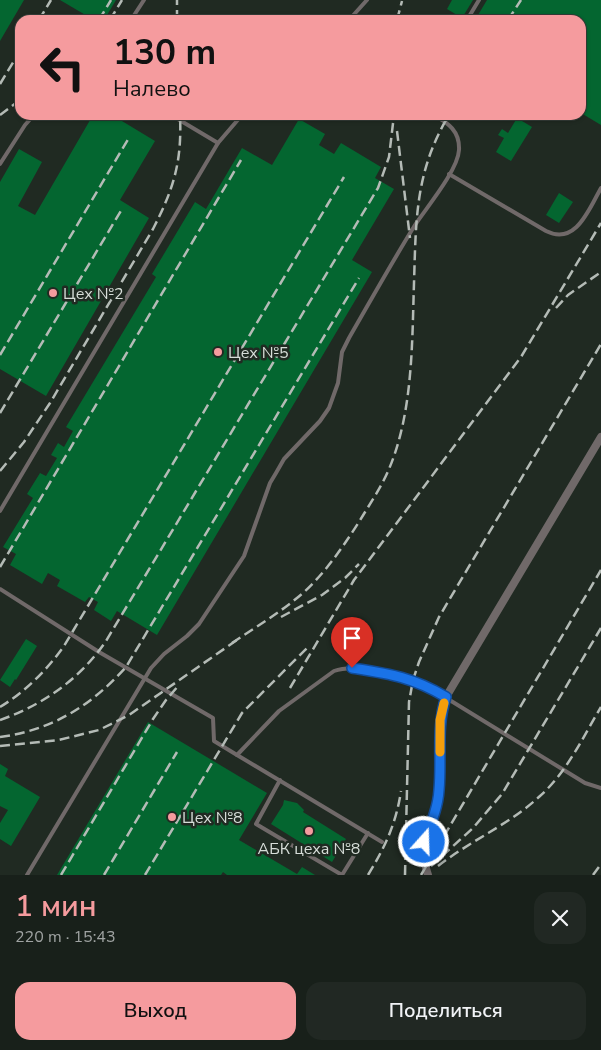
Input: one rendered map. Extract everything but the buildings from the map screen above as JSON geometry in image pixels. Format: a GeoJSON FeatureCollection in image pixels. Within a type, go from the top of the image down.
{"type":"FeatureCollection","features":[{"type":"Feature","properties":{"kind":"street"},"geometry":{"type":"LineString","coordinates":[[428,875],[423,850],[438,802],[440,789],[440,720],[446,697],[601,437]]}},
{"type":"Feature","properties":{"kind":"lane"},"geometry":{"type":"LineString","coordinates":[[134,15],[144,0]]}},
{"type":"Feature","properties":{"kind":"lane"},"geometry":{"type":"LineString","coordinates":[[354,15],[367,0]]}},
{"type":"Feature","properties":{"kind":"lane"},"geometry":{"type":"LineString","coordinates":[[470,15],[479,0]]}},
{"type":"Feature","properties":{"kind":"lane"},"geometry":{"type":"LineString","coordinates":[[0,164],[30,120]]}},
{"type":"Feature","properties":{"kind":"lane"},"geometry":{"type":"LineString","coordinates":[[180,120],[218,143]]}},
{"type":"Feature","properties":{"kind":"lane"},"geometry":{"type":"LineString","coordinates":[[0,511],[218,143],[238,120]]}},
{"type":"Feature","properties":{"kind":"lane"},"geometry":{"type":"LineString","coordinates":[[27,875],[150,668],[199,624],[244,556],[270,483],[284,459],[320,421],[329,408],[338,383],[342,352],[349,338],[416,224],[458,158],[458,136],[452,127],[442,120]]}},
{"type":"Feature","properties":{"kind":"lane"},"geometry":{"type":"LineString","coordinates":[[449,174],[546,231],[559,236],[566,235],[576,228],[601,188]]}},
{"type":"Feature","properties":{"kind":"lane"},"geometry":{"type":"LineString","coordinates":[[0,589],[99,652],[213,718],[214,741],[382,842]]}},
{"type":"Feature","properties":{"kind":"lane"},"geometry":{"type":"LineString","coordinates":[[237,755],[278,711],[327,675],[342,667],[402,676],[430,688],[585,782],[601,788]]}},
{"type":"Feature","properties":{"kind":"lane"},"geometry":{"type":"LineString","coordinates":[[280,780],[256,824],[342,875],[368,833]]}},
{"type":"Feature","properties":{"kind":"railway"},"geometry":{"type":"LineString","coordinates":[[42,15],[51,0]]}},
{"type":"Feature","properties":{"kind":"railway"},"geometry":{"type":"LineString","coordinates":[[102,15],[111,0]]}},
{"type":"Feature","properties":{"kind":"railway"},"geometry":{"type":"LineString","coordinates":[[113,15],[122,0]]}},
{"type":"Feature","properties":{"kind":"railway"},"geometry":{"type":"LineString","coordinates":[[177,0],[177,15]]}},
{"type":"Feature","properties":{"kind":"railway"},"geometry":{"type":"LineString","coordinates":[[511,15],[521,0]]}},
{"type":"Feature","properties":{"kind":"railway"},"geometry":{"type":"LineString","coordinates":[[398,15],[402,1]]}},
{"type":"Feature","properties":{"kind":"railway"},"geometry":{"type":"LineString","coordinates":[[0,84],[15,59]]}},
{"type":"Feature","properties":{"kind":"railway"},"geometry":{"type":"LineString","coordinates":[[0,115],[15,104]]}},
{"type":"Feature","properties":{"kind":"railway"},"geometry":{"type":"LineString","coordinates":[[0,471],[24,442],[50,403],[153,229],[175,174],[180,147],[180,120]]}},
{"type":"Feature","properties":{"kind":"railway"},"geometry":{"type":"LineString","coordinates":[[0,720],[31,707],[59,689],[85,667],[106,641],[378,188],[389,157],[393,120]]}},
{"type":"Feature","properties":{"kind":"railway"},"geometry":{"type":"LineString","coordinates":[[232,643],[286,607],[319,577],[359,522],[379,490],[389,469],[403,424],[410,378],[417,217],[420,196],[429,156],[446,120]]}},
{"type":"Feature","properties":{"kind":"railway"},"geometry":{"type":"LineString","coordinates":[[397,131],[410,238]]}},
{"type":"Feature","properties":{"kind":"railway"},"geometry":{"type":"LineString","coordinates":[[0,355],[130,136]]}},
{"type":"Feature","properties":{"kind":"railway"},"geometry":{"type":"LineString","coordinates":[[0,567],[241,160]]}},
{"type":"Feature","properties":{"kind":"railway"},"geometry":{"type":"LineString","coordinates":[[0,707],[35,680],[64,646],[344,177]]}},
{"type":"Feature","properties":{"kind":"railway"},"geometry":{"type":"LineString","coordinates":[[0,413],[122,209]]}},
{"type":"Feature","properties":{"kind":"railway"},"geometry":{"type":"LineString","coordinates":[[290,688],[354,580],[521,357],[601,223]]}},
{"type":"Feature","properties":{"kind":"railway"},"geometry":{"type":"LineString","coordinates":[[556,308],[568,295],[601,272]]}},
{"type":"Feature","properties":{"kind":"railway"},"geometry":{"type":"LineString","coordinates":[[0,737],[37,729],[69,714],[99,693],[126,667],[359,278]]}},
{"type":"Feature","properties":{"kind":"railway"},"geometry":{"type":"LineString","coordinates":[[405,875],[409,702],[419,662],[439,617],[601,344]]}},
{"type":"Feature","properties":{"kind":"railway"},"geometry":{"type":"LineString","coordinates":[[281,617],[322,595],[345,578],[359,564]]}},
{"type":"Feature","properties":{"kind":"railway"},"geometry":{"type":"LineString","coordinates":[[421,875],[601,570]]}},
{"type":"Feature","properties":{"kind":"railway"},"geometry":{"type":"LineString","coordinates":[[431,866],[473,828],[502,794],[601,628]]}},
{"type":"Feature","properties":{"kind":"railway"},"geometry":{"type":"LineString","coordinates":[[0,746],[59,740],[99,730],[129,715],[237,640]]}},
{"type":"Feature","properties":{"kind":"railway"},"geometry":{"type":"LineString","coordinates":[[145,875],[242,713],[310,645]]}},
{"type":"Feature","properties":{"kind":"railway"},"geometry":{"type":"LineString","coordinates":[[61,875],[153,719],[179,685]]}},
{"type":"Feature","properties":{"kind":"railway"},"geometry":{"type":"LineString","coordinates":[[438,866],[516,815],[550,787],[581,742],[601,707]]}},
{"type":"Feature","properties":{"kind":"railway"},"geometry":{"type":"LineString","coordinates":[[104,875],[177,752]]}},
{"type":"Feature","properties":{"kind":"railway"},"geometry":{"type":"LineString","coordinates":[[368,875],[389,835],[401,791]]}},
{"type":"Feature","properties":{"kind":"railway"},"geometry":{"type":"LineString","coordinates":[[593,875],[601,864]]}},
{"type":"Feature","properties":{"kind":"slow traffic"},"geometry":{"type":"LineString","coordinates":[[440,752],[440,720],[444,703]]}},
{"type":"Feature","properties":{"kind":"place","name":"Цех №2"},"geometry":{"type":"Point","coordinates":[53,293]}},
{"type":"Feature","properties":{"kind":"place","name":"Цех №5"},"geometry":{"type":"Point","coordinates":[218,352]}},
{"type":"Feature","properties":{"kind":"place","name":"Цех №8"},"geometry":{"type":"Point","coordinates":[172,817]}},
{"type":"Feature","properties":{"kind":"place","name":"АБК цеха №8"},"geometry":{"type":"Point","coordinates":[309,831]}},
{"type":"Feature","properties":{"kind":"route"},"geometry":{"type":"LineString","coordinates":[[352,668],[402,676],[446,697],[440,720],[440,789],[438,802],[424,842]]}}]}
